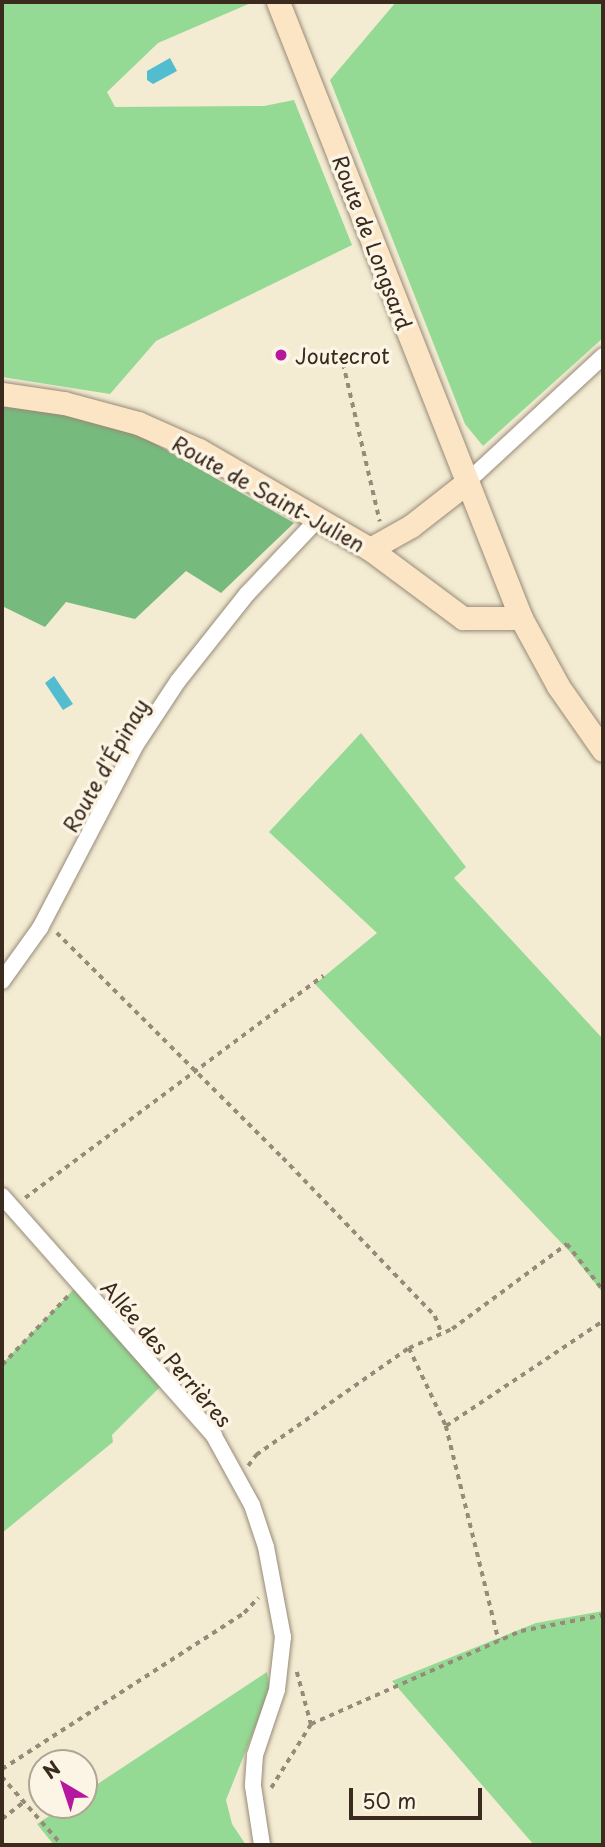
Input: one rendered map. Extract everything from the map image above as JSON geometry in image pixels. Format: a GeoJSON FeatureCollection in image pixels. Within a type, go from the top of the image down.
{"type":"FeatureCollection","features":[{"type":"Feature","properties":{"kind":"main road","name":"Route de Longsard"},"geometry":{"type":"LineString","coordinates":[[278,2],[521,618],[558,686],[603,750]]}},
{"type":"Feature","properties":{"kind":"main road","name":"Route de Saint-Julien"},"geometry":{"type":"LineString","coordinates":[[2,394],[64,402],[138,423],[199,450],[318,519],[377,544],[463,618],[521,618]]}},
{"type":"Feature","properties":{"kind":"main road"},"geometry":{"type":"LineString","coordinates":[[377,544],[411,526],[466,484]]}},
{"type":"Feature","properties":{"kind":"street"},"geometry":{"type":"LineString","coordinates":[[466,484],[603,356]]}},
{"type":"Feature","properties":{"kind":"street","name":"Route d'Épinay"},"geometry":{"type":"LineString","coordinates":[[2,981],[41,925],[135,746],[178,681],[247,594],[318,519]]}},
{"type":"Feature","properties":{"kind":"street","name":"Allée des Perrières"},"geometry":{"type":"LineString","coordinates":[[7,1202],[214,1436],[239,1480],[267,1547],[276,1590],[282,1645],[277,1690],[255,1755],[253,1786],[262,1845]]}},
{"type":"Feature","properties":{"kind":"path"},"geometry":{"type":"LineString","coordinates":[[341,354],[377,544]]}},
{"type":"Feature","properties":{"kind":"path"},"geometry":{"type":"LineString","coordinates":[[41,925],[66,940],[435,1316],[442,1334]]}},
{"type":"Feature","properties":{"kind":"path"},"geometry":{"type":"LineString","coordinates":[[7,1202],[193,1071],[213,1062],[323,976]]}},
{"type":"Feature","properties":{"kind":"path"},"geometry":{"type":"LineString","coordinates":[[239,1480],[256,1455],[409,1348],[442,1334],[567,1244],[603,1290]]}},
{"type":"Feature","properties":{"kind":"path"},"geometry":{"type":"LineString","coordinates":[[2,1365],[80,1284]]}},
{"type":"Feature","properties":{"kind":"path"},"geometry":{"type":"LineString","coordinates":[[446,1426],[603,1321]]}},
{"type":"Feature","properties":{"kind":"path"},"geometry":{"type":"LineString","coordinates":[[409,1348],[446,1426],[499,1641]]}},
{"type":"Feature","properties":{"kind":"path"},"geometry":{"type":"LineString","coordinates":[[2,1769],[244,1613],[261,1595],[276,1590]]}},
{"type":"Feature","properties":{"kind":"path"},"geometry":{"type":"LineString","coordinates":[[270,1793],[311,1724],[499,1641],[565,1619],[603,1615]]}},
{"type":"Feature","properties":{"kind":"path"},"geometry":{"type":"LineString","coordinates":[[282,1645],[292,1658],[311,1724]]}},
{"type":"Feature","properties":{"kind":"path"},"geometry":{"type":"LineString","coordinates":[[2,1777],[62,1845]]}},
{"type":"Feature","properties":{"kind":"path"},"geometry":{"type":"LineString","coordinates":[[2,1819],[25,1801]]}},
{"type":"Feature","properties":{"kind":"green space"},"geometry":{"type":"Polygon","coordinates":[[[2,2],[253,2],[158,43],[107,92],[115,107],[264,106],[294,100],[352,245],[156,341],[110,394],[2,377],[2,2]]]}},
{"type":"Feature","properties":{"kind":"green space"},"geometry":{"type":"Polygon","coordinates":[[[396,2],[603,2],[603,338],[483,446],[465,424],[330,80],[396,2]]]}},
{"type":"Feature","properties":{"kind":"green space"},"geometry":{"type":"Polygon","coordinates":[[[2,404],[61,412],[131,430],[294,523],[221,593],[186,571],[135,619],[66,602],[45,627],[2,606],[2,404]]]}},
{"type":"Feature","properties":{"kind":"green space"},"geometry":{"type":"Polygon","coordinates":[[[361,733],[466,867],[454,878],[603,1039],[603,1293],[570,1252],[315,984],[377,933],[269,832],[361,733]]]}},
{"type":"Feature","properties":{"kind":"green space"},"geometry":{"type":"Polygon","coordinates":[[[75,1288],[160,1387],[112,1435],[113,1442],[2,1533],[2,1364],[75,1288]]]}},
{"type":"Feature","properties":{"kind":"green space"},"geometry":{"type":"Polygon","coordinates":[[[603,1611],[603,1845],[534,1845],[392,1681],[536,1623],[603,1611]]]}},
{"type":"Feature","properties":{"kind":"green space"},"geometry":{"type":"Polygon","coordinates":[[[267,1672],[270,1690],[226,1800],[232,1824],[246,1845],[54,1845],[37,1824],[45,1819],[98,1819],[98,1784],[267,1672]]]}},
{"type":"Feature","properties":{"kind":"water"},"geometry":{"type":"Polygon","coordinates":[[[170,58],[177,71],[153,84],[147,80],[147,71],[170,58]]]}},
{"type":"Feature","properties":{"kind":"water"},"geometry":{"type":"Polygon","coordinates":[[[54,676],[73,704],[63,710],[45,683],[54,676]]]}},
{"type":"Feature","properties":{"kind":"place","name":"Joutecrot"},"geometry":{"type":"Point","coordinates":[281,355]}}]}
